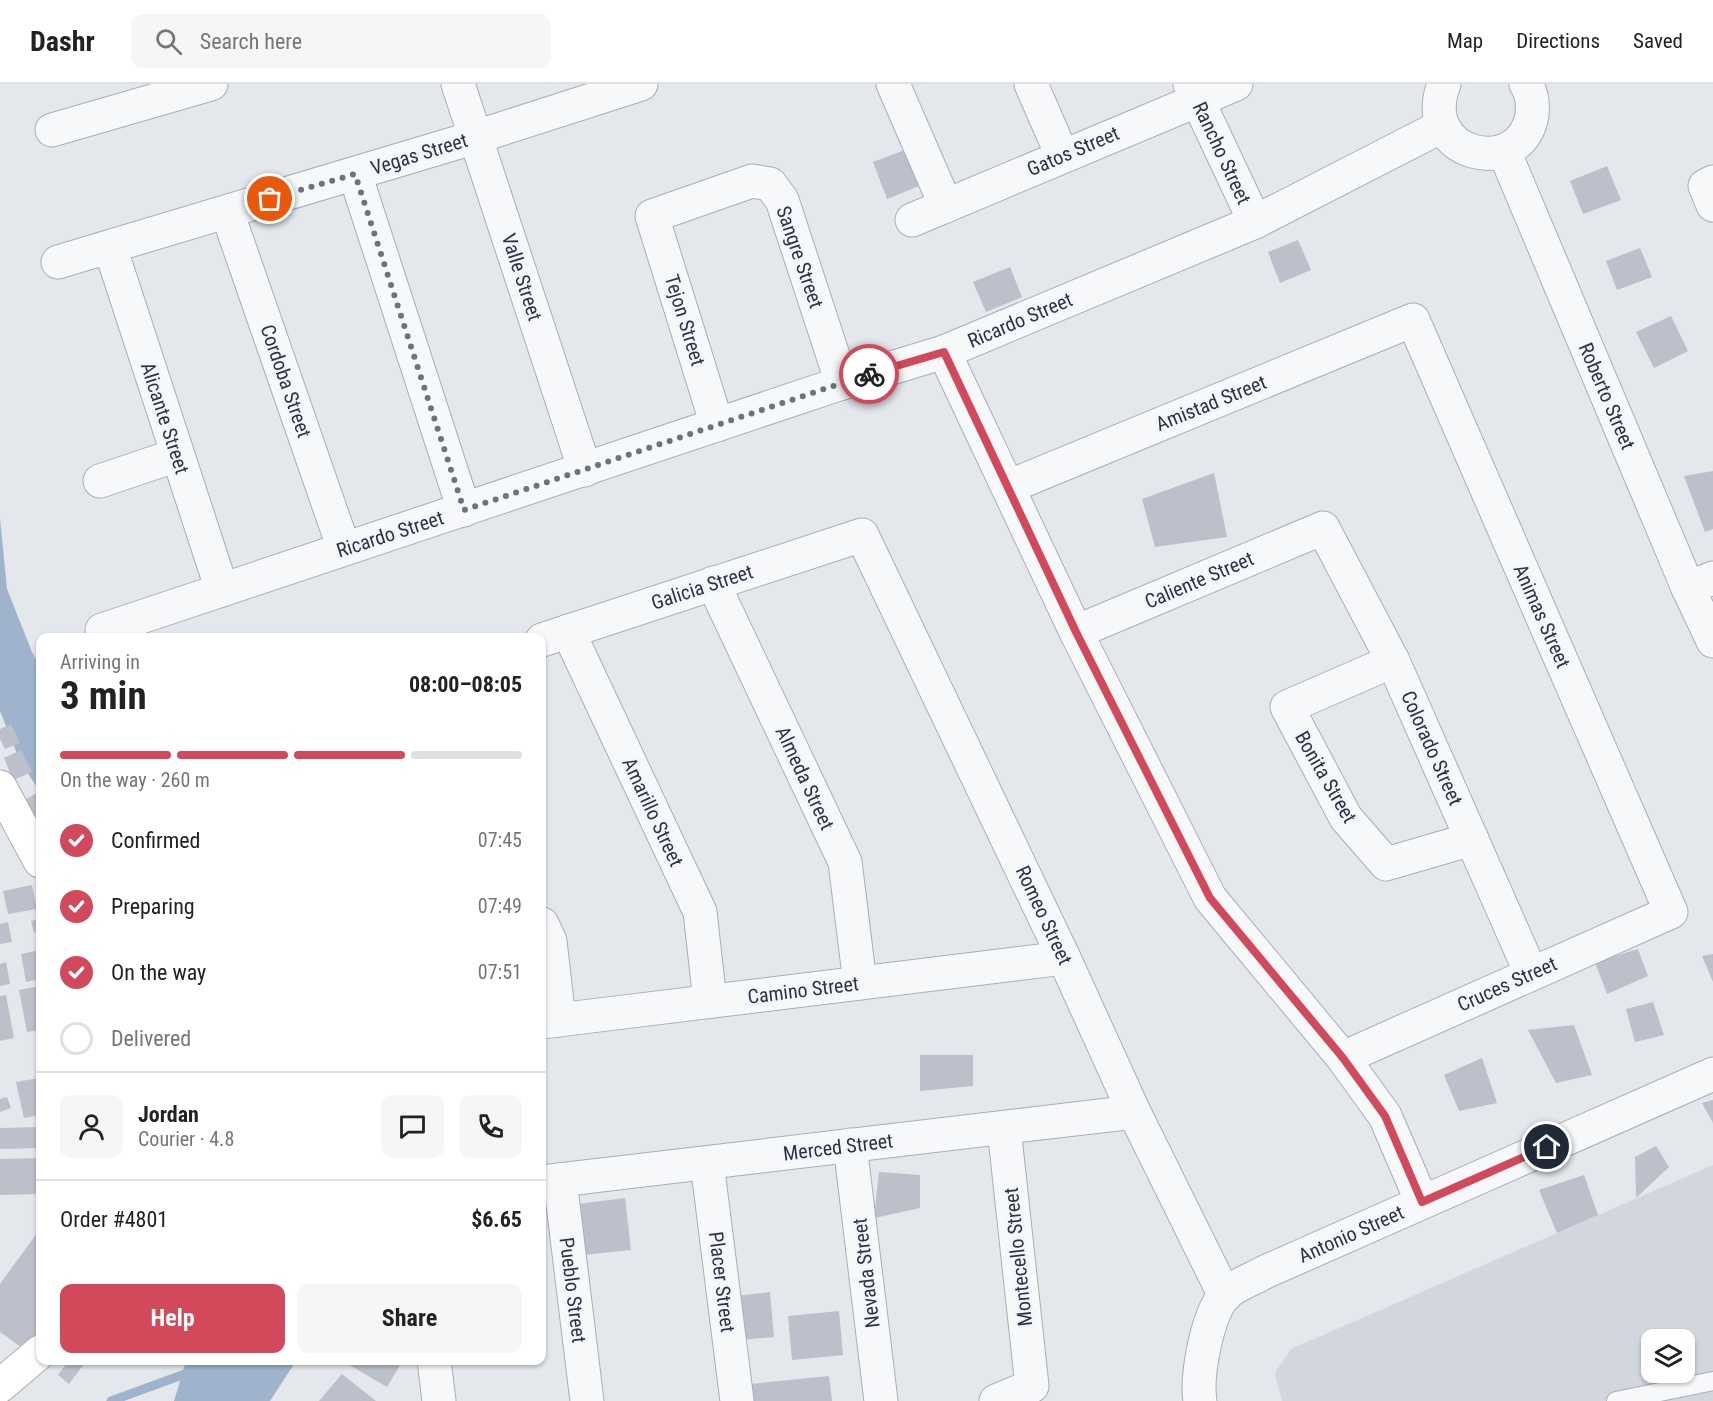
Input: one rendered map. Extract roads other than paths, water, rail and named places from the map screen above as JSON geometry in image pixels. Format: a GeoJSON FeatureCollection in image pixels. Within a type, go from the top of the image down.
{"type":"FeatureCollection","features":[{"type":"Feature","properties":{"kind":"main road"},"geometry":{"type":"LineString","coordinates":[[0,787],[36,854]]}},
{"type":"Feature","properties":{"kind":"main road"},"geometry":{"type":"LineString","coordinates":[[0,1386],[36,1355]]}},
{"type":"Feature","properties":{"kind":"street","name":"Valle Street"},"geometry":{"type":"LineString","coordinates":[[458,84],[585,470]]}},
{"type":"Feature","properties":{"kind":"street","name":"Vegas Street"},"geometry":{"type":"LineString","coordinates":[[58,262],[355,174],[641,84]]}},
{"type":"Feature","properties":{"kind":"street"},"geometry":{"type":"LineString","coordinates":[[893,84],[946,206]]}},
{"type":"Feature","properties":{"kind":"street"},"geometry":{"type":"LineString","coordinates":[[1031,84],[1062,155]]}},
{"type":"Feature","properties":{"kind":"street","name":"Gatos Street"},"geometry":{"type":"LineString","coordinates":[[912,220],[1062,155],[1193,92],[1236,84]]}},
{"type":"Feature","properties":{"kind":"street"},"geometry":{"type":"LineString","coordinates":[[1444,84],[1438,105],[1442,126],[1452,141],[1468,151],[1486,154],[1504,151],[1520,140],[1530,124],[1533,106],[1531,85]]}},
{"type":"Feature","properties":{"kind":"street"},"geometry":{"type":"LineString","coordinates":[[52,130],[197,86]]}},
{"type":"Feature","properties":{"kind":"street","name":"Rancho Street"},"geometry":{"type":"LineString","coordinates":[[1193,92],[1255,222]]}},
{"type":"Feature","properties":{"kind":"street","name":"Ricardo Street"},"geometry":{"type":"LineString","coordinates":[[102,630],[842,382],[944,352],[1255,222],[1442,126]]}},
{"type":"Feature","properties":{"kind":"street","name":"Roberto Street"},"geometry":{"type":"LineString","coordinates":[[1504,151],[1700,583],[1713,641]]}},
{"type":"Feature","properties":{"kind":"street"},"geometry":{"type":"LineString","coordinates":[[355,174],[464,510]]}},
{"type":"Feature","properties":{"kind":"street","name":"Sangre Street"},"geometry":{"type":"LineString","coordinates":[[652,216],[753,181],[770,184],[782,200],[842,382]]}},
{"type":"Feature","properties":{"kind":"street","name":"Cordoba Street"},"geometry":{"type":"LineString","coordinates":[[227,212],[344,549]]}},
{"type":"Feature","properties":{"kind":"street","name":"Tejon Street"},"geometry":{"type":"LineString","coordinates":[[652,216],[717,425]]}},
{"type":"Feature","properties":{"kind":"street","name":"Alicante Street"},"geometry":{"type":"LineString","coordinates":[[110,247],[222,590]]}},
{"type":"Feature","properties":{"kind":"street","name":"Amistad Street"},"geometry":{"type":"LineString","coordinates":[[1008,487],[1413,320]]}},
{"type":"Feature","properties":{"kind":"street","name":"Animas Street"},"geometry":{"type":"LineString","coordinates":[[1413,320],[1671,912]]}},
{"type":"Feature","properties":{"kind":"street"},"geometry":{"type":"LineString","coordinates":[[944,352],[1076,632],[1210,898],[1343,1058],[1385,1116],[1422,1202]]}},
{"type":"Feature","properties":{"kind":"street"},"geometry":{"type":"LineString","coordinates":[[100,482],[177,454]]}},
{"type":"Feature","properties":{"kind":"street","name":"Caliente Street"},"geometry":{"type":"LineString","coordinates":[[1076,632],[1323,528]]}},
{"type":"Feature","properties":{"kind":"street","name":"Colorado Street"},"geometry":{"type":"LineString","coordinates":[[1323,528],[1393,661],[1531,974]]}},
{"type":"Feature","properties":{"kind":"street","name":"Galicia Street"},"geometry":{"type":"LineString","coordinates":[[555,635],[862,535]]}},
{"type":"Feature","properties":{"kind":"street","name":"Romeo Street"},"geometry":{"type":"LineString","coordinates":[[862,535],[1064,958],[1134,1112],[1225,1296]]}},
{"type":"Feature","properties":{"kind":"street","name":"Almeda Street"},"geometry":{"type":"LineString","coordinates":[[713,583],[845,862],[860,982]]}},
{"type":"Feature","properties":{"kind":"street","name":"Amarillo Street"},"geometry":{"type":"LineString","coordinates":[[555,635],[700,912],[710,1001]]}},
{"type":"Feature","properties":{"kind":"street","name":"Bonita Street"},"geometry":{"type":"LineString","coordinates":[[1393,661],[1287,707],[1346,818],[1386,864],[1472,838]]}},
{"type":"Feature","properties":{"kind":"street","name":"Cruces Street"},"geometry":{"type":"LineString","coordinates":[[1343,1058],[1671,912]]}},
{"type":"Feature","properties":{"kind":"street"},"geometry":{"type":"LineString","coordinates":[[546,933],[550,942],[550,1021]]}},
{"type":"Feature","properties":{"kind":"street","name":"Camino Street"},"geometry":{"type":"LineString","coordinates":[[550,1021],[1064,958]]}},
{"type":"Feature","properties":{"kind":"street","name":"Antonio Street"},"geometry":{"type":"LineString","coordinates":[[1225,1296],[1265,1272],[1713,1074]]}},
{"type":"Feature","properties":{"kind":"street","name":"Merced Street"},"geometry":{"type":"LineString","coordinates":[[551,1181],[1134,1112]]}},
{"type":"Feature","properties":{"kind":"street","name":"Montecello Street"},"geometry":{"type":"LineString","coordinates":[[996,1401],[1032,1386],[1004,1128]]}},
{"type":"Feature","properties":{"kind":"street","name":"Nevada Street"},"geometry":{"type":"LineString","coordinates":[[850,1145],[881,1401]]}},
{"type":"Feature","properties":{"kind":"street","name":"Placer Street"},"geometry":{"type":"LineString","coordinates":[[706,1163],[737,1401]]}},
{"type":"Feature","properties":{"kind":"street","name":"Pueblo Street"},"geometry":{"type":"LineString","coordinates":[[551,1181],[587,1401]]}},
{"type":"Feature","properties":{"kind":"street"},"geometry":{"type":"LineString","coordinates":[[1200,1401],[1198,1388],[1202,1355],[1209,1328],[1225,1296]]}},
{"type":"Feature","properties":{"kind":"street"},"geometry":{"type":"LineString","coordinates":[[434,1365],[437,1400]]}},
{"type":"Feature","properties":{"kind":"lane"},"geometry":{"type":"LineString","coordinates":[[1616,1401],[1713,1381]]}},
{"type":"Feature","properties":{"kind":"water"},"geometry":{"type":"Polygon","coordinates":[[[0,518],[7,589],[36,660],[36,786],[20,761],[0,711],[0,518]]]}},
{"type":"Feature","properties":{"kind":"water"},"geometry":{"type":"Polygon","coordinates":[[[185,1365],[293,1365],[270,1401],[174,1401],[185,1365]]]}},
{"type":"Feature","properties":{"kind":"waterway"},"geometry":{"type":"LineString","coordinates":[[111,1401],[193,1371]]}}]}
